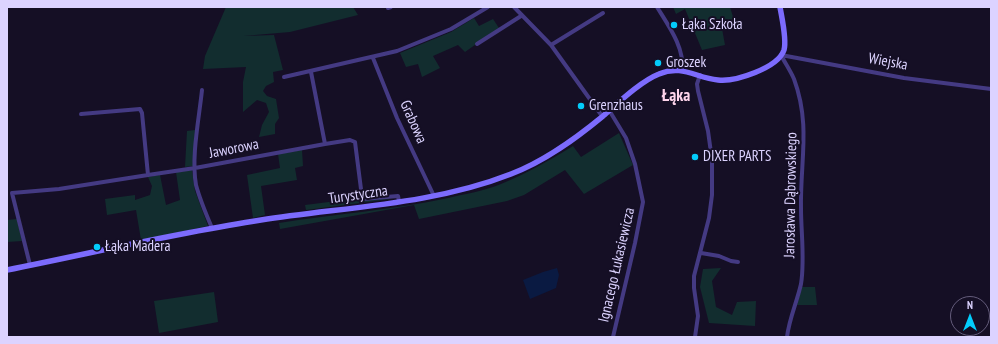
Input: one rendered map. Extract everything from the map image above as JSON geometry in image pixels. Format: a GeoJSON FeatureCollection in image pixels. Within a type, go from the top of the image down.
{"type":"FeatureCollection","features":[{"type":"Feature","properties":{"kind":"main road"},"geometry":{"type":"LineString","coordinates":[[682,70],[717,80],[730,79],[749,74],[771,64],[781,55],[784,50],[785,40],[780,7]]}},
{"type":"Feature","properties":{"kind":"main road","name":"Turystyczna"},"geometry":{"type":"LineString","coordinates":[[7,270],[212,228],[434,196],[485,183],[531,166],[561,148],[657,74],[666,71],[682,70]]}},
{"type":"Feature","properties":{"kind":"street"},"geometry":{"type":"LineString","coordinates":[[284,77],[373,58],[397,51],[451,29],[488,7]]}},
{"type":"Feature","properties":{"kind":"street"},"geometry":{"type":"LineString","coordinates":[[514,7],[521,16],[551,45],[602,116]]}},
{"type":"Feature","properties":{"kind":"street"},"geometry":{"type":"LineString","coordinates":[[657,7],[683,58],[682,70]]}},
{"type":"Feature","properties":{"kind":"street"},"geometry":{"type":"LineString","coordinates":[[551,45],[602,13]]}},
{"type":"Feature","properties":{"kind":"street"},"geometry":{"type":"LineString","coordinates":[[477,44],[521,16]]}},
{"type":"Feature","properties":{"kind":"street","name":"Wiejska"},"geometry":{"type":"LineString","coordinates":[[781,55],[904,78],[991,89]]}},
{"type":"Feature","properties":{"kind":"street","name":"Jarosława Dąbrowskiego"},"geometry":{"type":"LineString","coordinates":[[781,55],[796,86],[801,106],[804,129],[800,207],[802,268],[800,285],[786,337]]}},
{"type":"Feature","properties":{"kind":"street","name":"Grabowa"},"geometry":{"type":"LineString","coordinates":[[373,58],[397,118],[434,196]]}},
{"type":"Feature","properties":{"kind":"street"},"geometry":{"type":"LineString","coordinates":[[311,72],[325,144]]}},
{"type":"Feature","properties":{"kind":"street"},"geometry":{"type":"LineString","coordinates":[[695,337],[698,316],[694,276],[709,218],[712,196],[712,160],[708,131],[697,84],[700,75]]}},
{"type":"Feature","properties":{"kind":"street"},"geometry":{"type":"LineString","coordinates":[[202,90],[197,129],[195,168],[196,185],[212,228]]}},
{"type":"Feature","properties":{"kind":"street"},"geometry":{"type":"LineString","coordinates":[[81,114],[140,109],[148,175]]}},
{"type":"Feature","properties":{"kind":"street","name":"Ignacego Łukasiewicza"},"geometry":{"type":"LineString","coordinates":[[609,110],[626,138],[635,164],[643,202],[635,244],[613,337]]}},
{"type":"Feature","properties":{"kind":"street","name":"Jaworowa"},"geometry":{"type":"LineString","coordinates":[[30,265],[12,193],[59,189],[195,168],[350,140],[355,142],[363,200],[398,196],[399,201]]}},
{"type":"Feature","properties":{"kind":"street"},"geometry":{"type":"LineString","coordinates":[[701,253],[719,256],[738,262]]}},
{"type":"Feature","properties":{"kind":"green space"},"geometry":{"type":"Polygon","coordinates":[[[226,7],[353,7],[358,15],[290,32],[243,36],[274,35],[283,70],[273,72],[274,82],[266,86],[263,91],[267,96],[276,99],[279,118],[275,124],[275,134],[259,137],[262,125],[269,112],[266,103],[257,100],[243,112],[243,82],[246,67],[203,69],[205,56],[226,7]]]}},
{"type":"Feature","properties":{"kind":"green space"},"geometry":{"type":"Polygon","coordinates":[[[673,7],[730,7],[734,20],[721,23],[725,45],[702,50],[685,9],[676,14],[673,7]]]}},
{"type":"Feature","properties":{"kind":"green space"},"geometry":{"type":"Polygon","coordinates":[[[474,18],[479,26],[493,19],[499,28],[465,52],[458,45],[433,56],[440,68],[422,77],[418,64],[406,67],[400,53],[451,32],[474,18]]]}},
{"type":"Feature","properties":{"kind":"green space"},"geometry":{"type":"Polygon","coordinates":[[[195,130],[193,166],[185,167],[187,131],[195,130]]]}},
{"type":"Feature","properties":{"kind":"green space"},"geometry":{"type":"Polygon","coordinates":[[[619,133],[633,165],[584,194],[565,170],[524,195],[507,201],[419,219],[414,205],[280,229],[279,223],[406,206],[488,189],[547,162],[573,146],[581,157],[619,133]]]}},
{"type":"Feature","properties":{"kind":"green space"},"geometry":{"type":"Polygon","coordinates":[[[302,150],[303,166],[295,168],[297,180],[261,186],[265,215],[253,218],[247,175],[280,168],[278,154],[302,150]]]}},
{"type":"Feature","properties":{"kind":"green space"},"geometry":{"type":"Polygon","coordinates":[[[192,170],[195,191],[208,226],[141,240],[136,210],[107,215],[105,199],[135,195],[135,200],[150,195],[152,186],[148,177],[160,175],[166,205],[180,200],[176,172],[192,170]]]}},
{"type":"Feature","properties":{"kind":"green space"},"geometry":{"type":"Polygon","coordinates":[[[360,198],[363,201],[388,198],[391,199],[306,210],[305,205],[360,198]]]}},
{"type":"Feature","properties":{"kind":"green space"},"geometry":{"type":"Polygon","coordinates":[[[17,219],[22,241],[7,242],[7,220],[17,219]]]}},
{"type":"Feature","properties":{"kind":"green space"},"geometry":{"type":"Polygon","coordinates":[[[721,268],[712,281],[716,307],[732,315],[737,302],[756,301],[755,326],[709,323],[700,287],[703,269],[721,268]]]}},
{"type":"Feature","properties":{"kind":"green space"},"geometry":{"type":"Polygon","coordinates":[[[802,287],[815,287],[817,305],[797,305],[802,287]]]}},
{"type":"Feature","properties":{"kind":"green space"},"geometry":{"type":"Polygon","coordinates":[[[214,292],[218,322],[159,333],[154,301],[214,292]]]}},
{"type":"Feature","properties":{"kind":"water"},"geometry":{"type":"Polygon","coordinates":[[[557,268],[559,275],[556,288],[530,299],[523,280],[557,268]]]}},
{"type":"Feature","properties":{"kind":"place","name":"Łąka Szkoła"},"geometry":{"type":"Point","coordinates":[674,25]}},
{"type":"Feature","properties":{"kind":"place","name":"Groszek"},"geometry":{"type":"Point","coordinates":[658,63]}},
{"type":"Feature","properties":{"kind":"place","name":"Grenzhaus"},"geometry":{"type":"Point","coordinates":[581,106]}},
{"type":"Feature","properties":{"kind":"place","name":"DIXER PARTS"},"geometry":{"type":"Point","coordinates":[695,157]}},
{"type":"Feature","properties":{"kind":"place","name":"Łąka Madera"},"geometry":{"type":"Point","coordinates":[97,247]}},
{"type":"Feature","properties":{"kind":"district","name":"Łąka"},"geometry":{"type":"Point","coordinates":[676,96]}}]}
